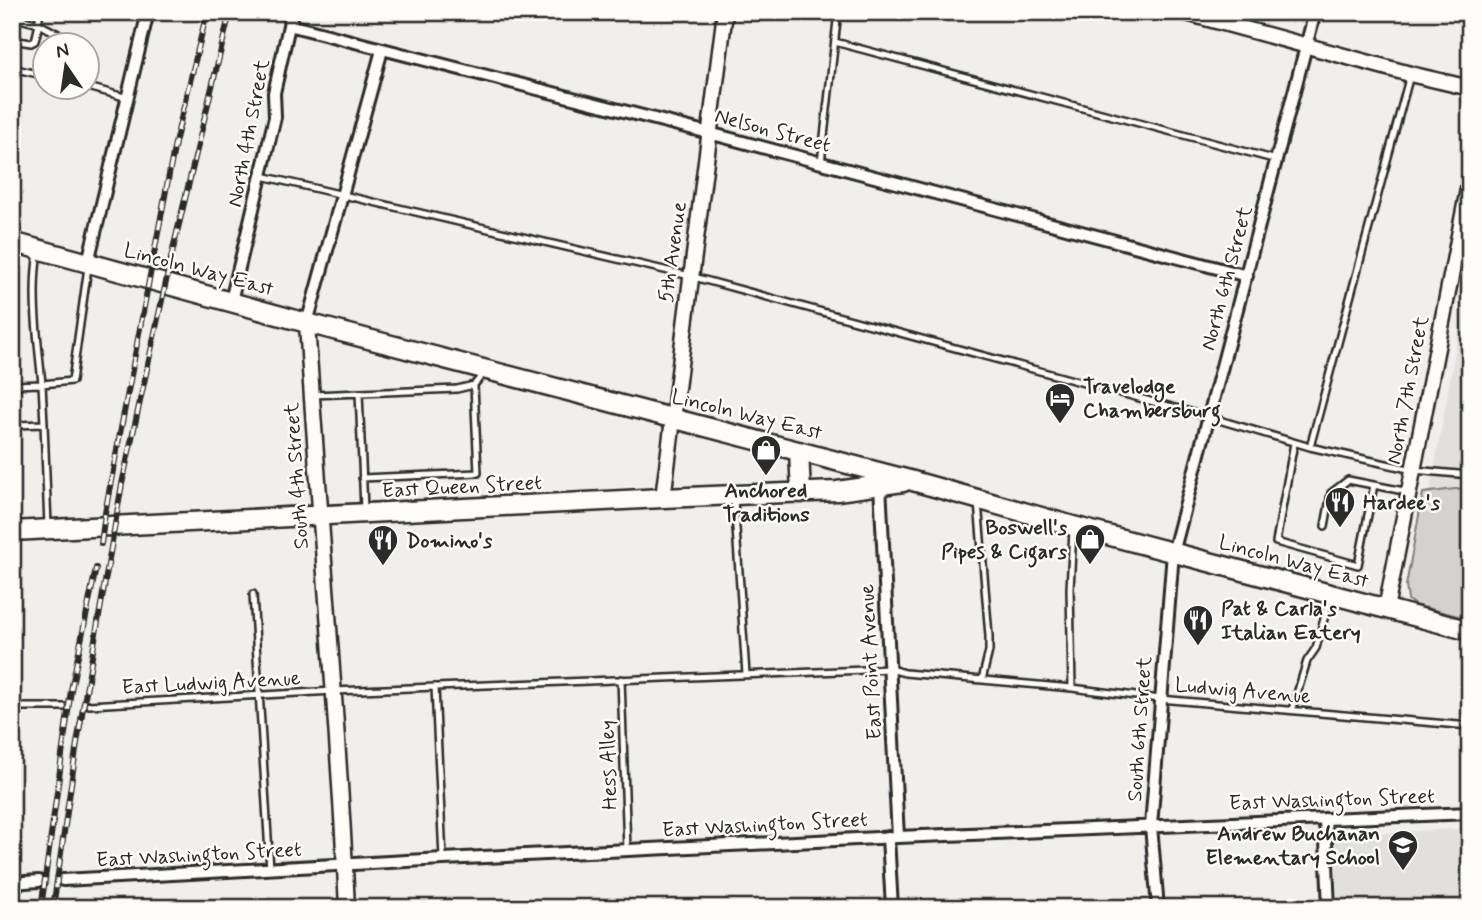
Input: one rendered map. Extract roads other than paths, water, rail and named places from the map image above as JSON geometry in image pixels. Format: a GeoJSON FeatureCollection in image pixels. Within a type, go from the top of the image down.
{"type":"FeatureCollection","features":[{"type":"Feature","properties":{"kind":"highway","name":"Lincoln Way East"},"geometry":{"type":"LineString","coordinates":[[12,242],[307,323],[913,481],[1470,631]]}},
{"type":"Feature","properties":{"kind":"highway"},"geometry":{"type":"LineString","coordinates":[[799,451],[802,493]]}},
{"type":"Feature","properties":{"kind":"highway","name":"East Queen Street"},"geometry":{"type":"LineString","coordinates":[[12,531],[802,493],[913,481]]}},
{"type":"Feature","properties":{"kind":"street"},"geometry":{"type":"LineString","coordinates":[[88,262],[148,12]]}},
{"type":"Feature","properties":{"kind":"street","name":"North 4th Street"},"geometry":{"type":"LineString","coordinates":[[231,301],[275,117],[274,93],[292,12]]}},
{"type":"Feature","properties":{"kind":"street","name":"5th Avenue"},"geometry":{"type":"LineString","coordinates":[[663,498],[725,12]]}},
{"type":"Feature","properties":{"kind":"street"},"geometry":{"type":"LineString","coordinates":[[1183,12],[1470,88]]}},
{"type":"Feature","properties":{"kind":"street","name":"North 6th Street"},"geometry":{"type":"LineString","coordinates":[[1173,553],[1315,12]]}},
{"type":"Feature","properties":{"kind":"street","name":"Nelson Street"},"geometry":{"type":"LineString","coordinates":[[289,25],[1247,276]]}},
{"type":"Feature","properties":{"kind":"street","name":"South 4th Street"},"geometry":{"type":"LineString","coordinates":[[347,908],[307,323],[382,50]]}},
{"type":"Feature","properties":{"kind":"street","name":"North 7th Street"},"geometry":{"type":"LineString","coordinates":[[1386,609],[1470,179]]}},
{"type":"Feature","properties":{"kind":"street","name":"East Point Avenue"},"geometry":{"type":"LineString","coordinates":[[880,485],[890,670],[892,908]]}},
{"type":"Feature","properties":{"kind":"street","name":"South 6th Street"},"geometry":{"type":"LineString","coordinates":[[1158,908],[1151,826],[1173,553]]}},
{"type":"Feature","properties":{"kind":"street","name":"East Washington Street"},"geometry":{"type":"LineString","coordinates":[[63,880],[893,837],[1470,813]]}},
{"type":"Feature","properties":{"kind":"street"},"geometry":{"type":"LineString","coordinates":[[1325,819],[1329,908]]}},
{"type":"Feature","properties":{"kind":"street"},"geometry":{"type":"LineString","coordinates":[[12,883],[39,881]]}},
{"type":"Feature","properties":{"kind":"lane"},"geometry":{"type":"LineString","coordinates":[[12,40],[31,43],[35,41],[39,12]]}},
{"type":"Feature","properties":{"kind":"lane"},"geometry":{"type":"LineString","coordinates":[[821,163],[838,12]]}},
{"type":"Feature","properties":{"kind":"lane"},"geometry":{"type":"LineString","coordinates":[[12,17],[39,24],[54,32]]}},
{"type":"Feature","properties":{"kind":"lane"},"geometry":{"type":"LineString","coordinates":[[835,43],[1277,160]]}},
{"type":"Feature","properties":{"kind":"lane"},"geometry":{"type":"LineString","coordinates":[[12,68],[32,73]]}},
{"type":"Feature","properties":{"kind":"lane"},"geometry":{"type":"LineString","coordinates":[[1310,447],[1410,74]]}},
{"type":"Feature","properties":{"kind":"lane"},"geometry":{"type":"LineString","coordinates":[[102,90],[128,97]]}},
{"type":"Feature","properties":{"kind":"lane"},"geometry":{"type":"LineString","coordinates":[[262,176],[690,276],[1310,447],[1413,470],[1470,475]]}},
{"type":"Feature","properties":{"kind":"lane"},"geometry":{"type":"LineString","coordinates":[[39,249],[34,299],[42,384],[48,529]]}},
{"type":"Feature","properties":{"kind":"lane"},"geometry":{"type":"LineString","coordinates":[[1454,260],[1470,263]]}},
{"type":"Feature","properties":{"kind":"lane"},"geometry":{"type":"LineString","coordinates":[[12,385],[72,381],[88,262]]}},
{"type":"Feature","properties":{"kind":"lane"},"geometry":{"type":"LineString","coordinates":[[311,395],[457,389],[474,385],[488,369]]}},
{"type":"Feature","properties":{"kind":"lane"},"geometry":{"type":"LineString","coordinates":[[362,478],[478,473],[474,385]]}},
{"type":"Feature","properties":{"kind":"lane"},"geometry":{"type":"LineString","coordinates":[[359,393],[364,514]]}},
{"type":"Feature","properties":{"kind":"lane"},"geometry":{"type":"LineString","coordinates":[[16,425],[44,424]]}},
{"type":"Feature","properties":{"kind":"lane"},"geometry":{"type":"LineString","coordinates":[[1294,443],[1276,542],[1358,565],[1374,485]]}},
{"type":"Feature","properties":{"kind":"lane"},"geometry":{"type":"LineString","coordinates":[[1325,526],[1331,493],[1348,480],[1409,492]]}},
{"type":"Feature","properties":{"kind":"lane"},"geometry":{"type":"LineString","coordinates":[[734,496],[746,674]]}},
{"type":"Feature","properties":{"kind":"lane"},"geometry":{"type":"LineString","coordinates":[[978,499],[989,636],[989,651],[982,680]]}},
{"type":"Feature","properties":{"kind":"lane"},"geometry":{"type":"LineString","coordinates":[[1072,688],[1070,589],[1073,526]]}},
{"type":"Feature","properties":{"kind":"lane"},"geometry":{"type":"LineString","coordinates":[[253,594],[270,870]]}},
{"type":"Feature","properties":{"kind":"lane"},"geometry":{"type":"LineString","coordinates":[[1292,710],[1307,661],[1316,648],[1330,594]]}},
{"type":"Feature","properties":{"kind":"lane"},"geometry":{"type":"LineString","coordinates":[[334,691],[890,670]]}},
{"type":"Feature","properties":{"kind":"lane","name":"Ludwig Avenue"},"geometry":{"type":"LineString","coordinates":[[890,670],[1160,699],[1470,726]]}},
{"type":"Feature","properties":{"kind":"lane","name":"Hess Alley"},"geometry":{"type":"LineString","coordinates":[[621,679],[628,850]]}},
{"type":"Feature","properties":{"kind":"lane"},"geometry":{"type":"LineString","coordinates":[[435,687],[443,859]]}},
{"type":"Feature","properties":{"kind":"lane","name":"East Ludwig Avenue"},"geometry":{"type":"LineString","coordinates":[[89,705],[334,691]]}},
{"type":"Feature","properties":{"kind":"lane"},"geometry":{"type":"LineString","coordinates":[[12,707],[65,707]]}},
{"type":"Feature","properties":{"kind":"tunnel"},"geometry":{"type":"LineString","coordinates":[[39,881],[63,880]]}},
{"type":"Feature","properties":{"kind":"railway"},"geometry":{"type":"LineString","coordinates":[[101,544],[175,143],[207,12]]}},
{"type":"Feature","properties":{"kind":"railway"},"geometry":{"type":"LineString","coordinates":[[53,908],[77,743],[122,484],[174,245],[230,12]]}},
{"type":"Feature","properties":{"kind":"railway"},"geometry":{"type":"LineString","coordinates":[[41,908],[71,690],[96,568]]}},
{"type":"Feature","properties":{"kind":"place","name":"Travelodge Chambersburg"},"geometry":{"type":"Point","coordinates":[1060,425]}},
{"type":"Feature","properties":{"kind":"place","name":"Anchored Traditions"},"geometry":{"type":"Point","coordinates":[766,477]}},
{"type":"Feature","properties":{"kind":"place","name":"Hardee's"},"geometry":{"type":"Point","coordinates":[1340,529]}},
{"type":"Feature","properties":{"kind":"place","name":"Boswell's Pipes & Cigars"},"geometry":{"type":"Point","coordinates":[1090,566]}},
{"type":"Feature","properties":{"kind":"place","name":"Domino's"},"geometry":{"type":"Point","coordinates":[383,567]}},
{"type":"Feature","properties":{"kind":"place","name":"Pat & Carla's Italian Eatery"},"geometry":{"type":"Point","coordinates":[1198,647]}},
{"type":"Feature","properties":{"kind":"place","name":"Andrew Buchanan Elementary School"},"geometry":{"type":"Point","coordinates":[1403,872]}}]}
